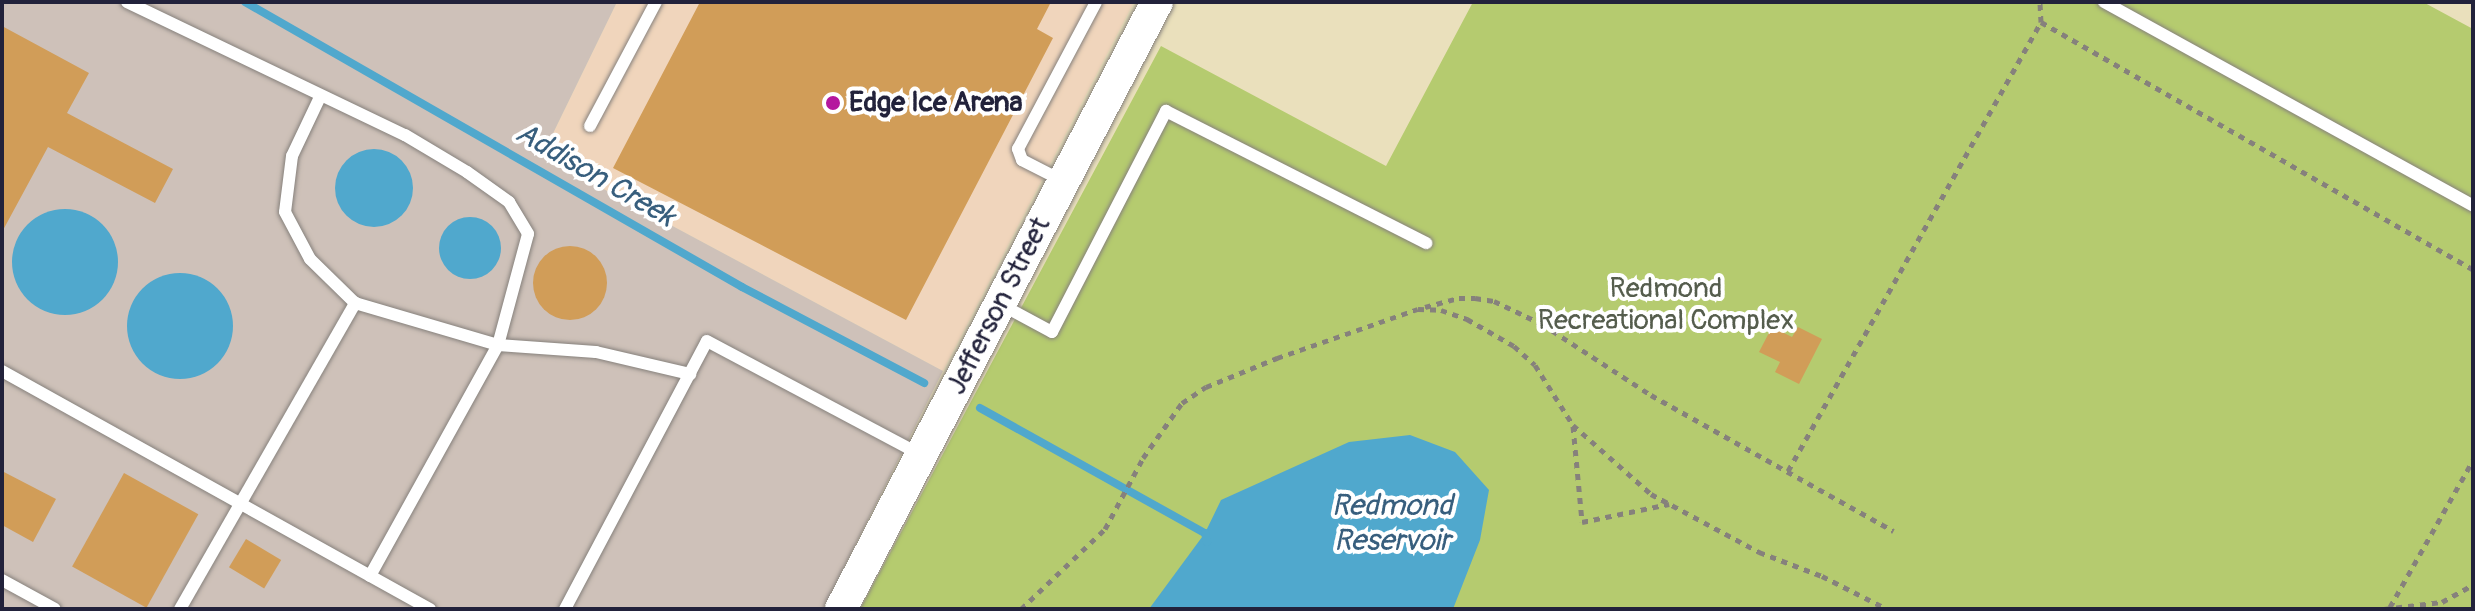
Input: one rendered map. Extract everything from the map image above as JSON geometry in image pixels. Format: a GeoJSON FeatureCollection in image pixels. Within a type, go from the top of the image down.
{"type":"FeatureCollection","features":[{"type":"Feature","properties":{"kind":"street","name":"Jefferson Street"},"geometry":{"type":"LineString","coordinates":[[841,609],[1153,3]]}},
{"type":"Feature","properties":{"kind":"lane"},"geometry":{"type":"LineString","coordinates":[[127,2],[320,97],[405,135],[467,172],[509,202],[528,234],[498,345],[370,576]]}},
{"type":"Feature","properties":{"kind":"lane"},"geometry":{"type":"LineString","coordinates":[[590,126],[656,2]]}},
{"type":"Feature","properties":{"kind":"lane"},"geometry":{"type":"LineString","coordinates":[[1063,181],[1022,160],[1018,149],[1096,2]]}},
{"type":"Feature","properties":{"kind":"lane"},"geometry":{"type":"LineString","coordinates":[[2104,2],[2473,206]]}},
{"type":"Feature","properties":{"kind":"lane"},"geometry":{"type":"LineString","coordinates":[[320,97],[292,156],[285,212],[310,259],[355,303],[498,345],[596,352],[690,374]]}},
{"type":"Feature","properties":{"kind":"lane"},"geometry":{"type":"LineString","coordinates":[[1000,304],[1052,332],[1166,111],[1426,243]]}},
{"type":"Feature","properties":{"kind":"lane"},"geometry":{"type":"LineString","coordinates":[[180,609],[355,303]]}},
{"type":"Feature","properties":{"kind":"lane"},"geometry":{"type":"LineString","coordinates":[[565,609],[707,341],[921,455]]}},
{"type":"Feature","properties":{"kind":"lane"},"geometry":{"type":"LineString","coordinates":[[2,371],[430,609]]}},
{"type":"Feature","properties":{"kind":"lane"},"geometry":{"type":"LineString","coordinates":[[2,580],[55,609]]}},
{"type":"Feature","properties":{"kind":"path"},"geometry":{"type":"LineString","coordinates":[[1788,471],[2041,22],[2040,2]]}},
{"type":"Feature","properties":{"kind":"path"},"geometry":{"type":"LineString","coordinates":[[2041,22],[2473,269]]}},
{"type":"Feature","properties":{"kind":"path"},"geometry":{"type":"LineString","coordinates":[[1021,609],[1105,529],[1143,458],[1167,420],[1182,403],[1206,387],[1418,309],[1459,298],[1494,301],[1542,324],[1651,395],[1893,531]]}},
{"type":"Feature","properties":{"kind":"path"},"geometry":{"type":"LineString","coordinates":[[1418,309],[1441,310],[1467,319],[1514,346],[1535,365],[1573,425],[1622,471],[1669,504],[1759,552],[1822,576],[1887,609]]}},
{"type":"Feature","properties":{"kind":"path"},"geometry":{"type":"LineString","coordinates":[[1573,425],[1582,522],[1669,504]]}},
{"type":"Feature","properties":{"kind":"path"},"geometry":{"type":"LineString","coordinates":[[2387,608],[2473,460]]}},
{"type":"Feature","properties":{"kind":"path"},"geometry":{"type":"LineString","coordinates":[[2387,608],[2442,602],[2473,585]]}},
{"type":"Feature","properties":{"kind":"shaded area"},"geometry":{"type":"Polygon","coordinates":[[[2,2],[617,2],[542,156],[943,371],[823,609],[2,609],[2,2]]]}},
{"type":"Feature","properties":{"kind":"shaded area","name":"Edge Ice Arena"},"geometry":{"type":"Polygon","coordinates":[[[617,2],[1134,2],[943,371],[542,156],[617,2]]]}},
{"type":"Feature","properties":{"kind":"green space","name":"Redmond Recreational Complex"},"geometry":{"type":"Polygon","coordinates":[[[1473,2],[2423,2],[2473,29],[2473,609],[860,609],[1161,46],[1386,166],[1473,2]]]}},
{"type":"Feature","properties":{"kind":"water"},"geometry":{"type":"Polygon","coordinates":[[[374,149],[389,152],[402,160],[410,173],[413,188],[410,203],[402,216],[389,224],[374,227],[359,224],[346,216],[338,203],[335,188],[338,173],[346,160],[359,152],[374,149]]]}},
{"type":"Feature","properties":{"kind":"water"},"geometry":{"type":"Polygon","coordinates":[[[65,209],[85,213],[103,224],[114,242],[118,262],[114,282],[103,300],[85,311],[65,315],[45,311],[27,300],[16,282],[12,262],[16,242],[27,224],[45,213],[65,209]]]}},
{"type":"Feature","properties":{"kind":"water"},"geometry":{"type":"Polygon","coordinates":[[[470,217],[492,226],[501,248],[492,270],[470,279],[448,270],[439,248],[448,226],[470,217]]]}},
{"type":"Feature","properties":{"kind":"water"},"geometry":{"type":"Polygon","coordinates":[[[180,273],[200,277],[218,288],[229,306],[233,326],[229,346],[218,364],[200,375],[180,379],[160,375],[142,364],[131,346],[127,326],[131,306],[142,288],[160,277],[180,273]]]}},
{"type":"Feature","properties":{"kind":"water","name":"Redmond Reservoir"},"geometry":{"type":"Polygon","coordinates":[[[1410,435],[1455,452],[1489,490],[1480,540],[1453,609],[1149,609],[1205,533],[1221,500],[1349,442],[1410,435]]]}},
{"type":"Feature","properties":{"kind":"building","name":"Edge Ice Arena"},"geometry":{"type":"Polygon","coordinates":[[[700,2],[1051,2],[1037,29],[1053,38],[906,320],[613,168],[700,2]]]}},
{"type":"Feature","properties":{"kind":"building"},"geometry":{"type":"Polygon","coordinates":[[[2,26],[89,73],[67,113],[173,169],[155,203],[48,147],[2,232],[2,26]]]}},
{"type":"Feature","properties":{"kind":"building"},"geometry":{"type":"Polygon","coordinates":[[[563,246],[577,246],[591,252],[601,262],[607,283],[601,304],[591,314],[577,320],[563,320],[549,314],[539,304],[533,290],[533,276],[539,262],[549,252],[563,246]]]}},
{"type":"Feature","properties":{"kind":"building"},"geometry":{"type":"Polygon","coordinates":[[[1772,327],[1792,337],[1798,327],[1822,339],[1799,384],[1775,372],[1780,362],[1759,352],[1772,327]]]}},
{"type":"Feature","properties":{"kind":"building"},"geometry":{"type":"Polygon","coordinates":[[[2,471],[56,499],[33,542],[2,525],[2,471]]]}},
{"type":"Feature","properties":{"kind":"building"},"geometry":{"type":"Polygon","coordinates":[[[124,473],[198,514],[146,608],[72,567],[124,473]]]}},
{"type":"Feature","properties":{"kind":"building"},"geometry":{"type":"Polygon","coordinates":[[[246,539],[281,560],[264,588],[229,567],[246,539]]]}},
{"type":"Feature","properties":{"kind":"waterway","name":"Addison Creek"},"geometry":{"type":"LineString","coordinates":[[245,2],[742,287],[924,383]]}},
{"type":"Feature","properties":{"kind":"waterway","name":"Addison Creek"},"geometry":{"type":"LineString","coordinates":[[980,408],[1205,533],[1207,542]]}},
{"type":"Feature","properties":{"kind":"place","name":"Edge Ice Arena"},"geometry":{"type":"Point","coordinates":[833,103]}}]}
